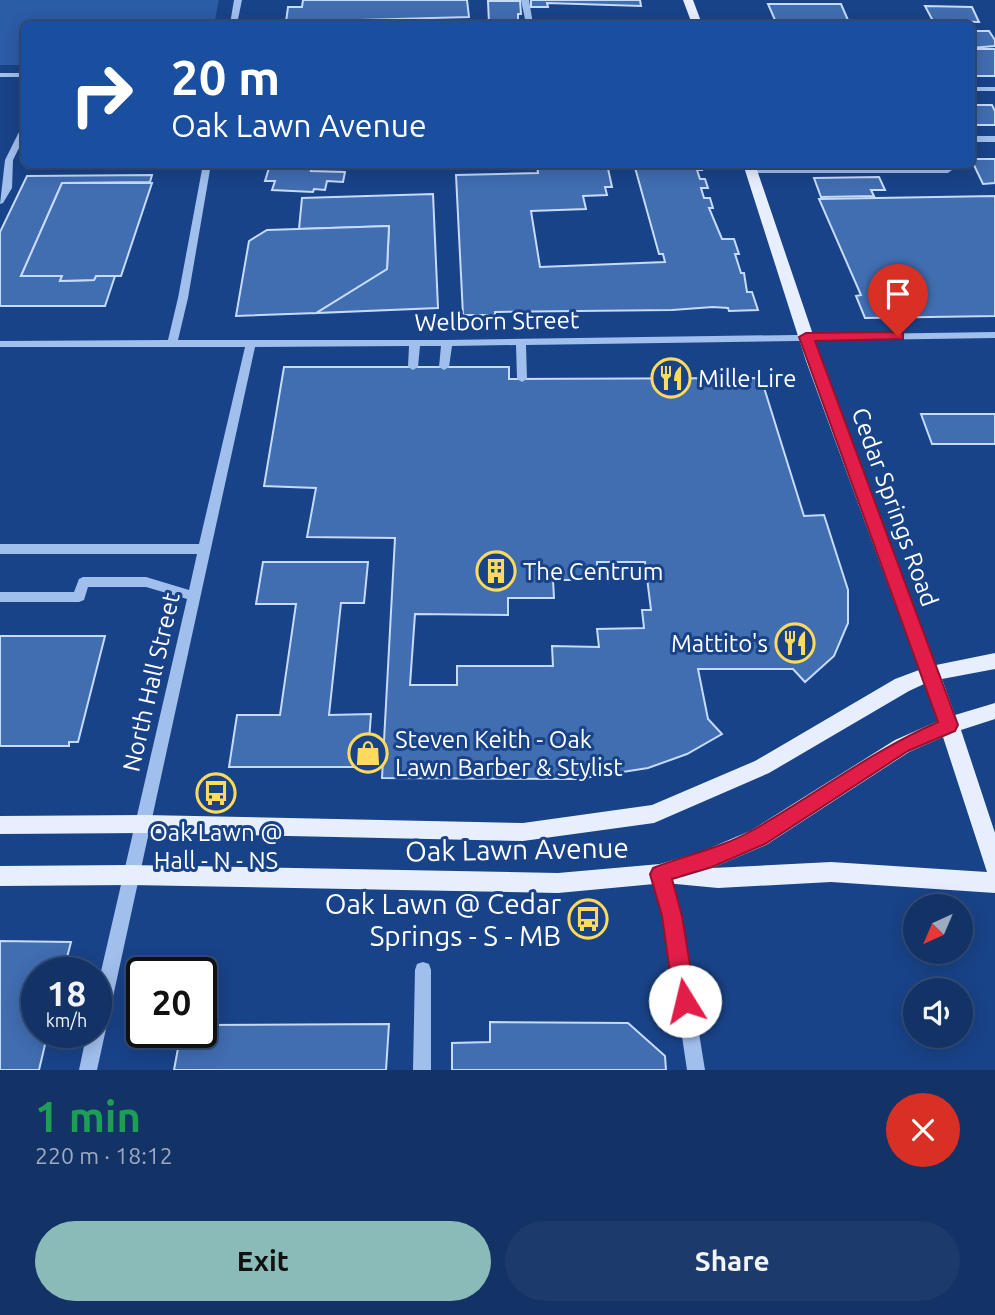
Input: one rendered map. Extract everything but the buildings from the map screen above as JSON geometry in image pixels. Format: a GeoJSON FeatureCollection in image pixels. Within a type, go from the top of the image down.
{"type":"FeatureCollection","features":[{"type":"Feature","properties":{"kind":"main road"},"geometry":{"type":"LineString","coordinates":[[688,0],[696,21]]}},
{"type":"Feature","properties":{"kind":"main road","name":"Cedar Springs Road"},"geometry":{"type":"LineString","coordinates":[[750,168],[806,337],[949,725],[995,866]]}},
{"type":"Feature","properties":{"kind":"main road","name":"Oak Lawn Avenue"},"geometry":{"type":"LineString","coordinates":[[0,825],[145,824],[523,832],[654,814],[762,767],[870,702],[929,674],[995,661]]}},
{"type":"Feature","properties":{"kind":"main road","name":"Oak Lawn Avenue"},"geometry":{"type":"LineString","coordinates":[[0,876],[130,875],[558,883],[660,874],[705,860],[758,838],[902,746],[949,725],[995,711]]}},
{"type":"Feature","properties":{"kind":"main road"},"geometry":{"type":"LineString","coordinates":[[660,874],[718,878],[831,872],[995,883]]}},
{"type":"Feature","properties":{"kind":"street"},"geometry":{"type":"LineString","coordinates":[[234,21],[238,0]]}},
{"type":"Feature","properties":{"kind":"street"},"geometry":{"type":"LineString","coordinates":[[525,0],[529,21]]}},
{"type":"Feature","properties":{"kind":"street"},"geometry":{"type":"LineString","coordinates":[[0,75],[21,75]]}},
{"type":"Feature","properties":{"kind":"street"},"geometry":{"type":"LineString","coordinates":[[975,89],[995,89]]}},
{"type":"Feature","properties":{"kind":"street"},"geometry":{"type":"LineString","coordinates":[[0,201],[7,188],[9,160],[21,136]]}},
{"type":"Feature","properties":{"kind":"street"},"geometry":{"type":"LineString","coordinates":[[9,160],[21,160]]}},
{"type":"Feature","properties":{"kind":"street"},"geometry":{"type":"LineString","coordinates":[[172,344],[206,168]]}},
{"type":"Feature","properties":{"kind":"street"},"geometry":{"type":"LineString","coordinates":[[816,168],[948,170],[947,168]]}},
{"type":"Feature","properties":{"kind":"street","name":"Welborn Street"},"geometry":{"type":"LineString","coordinates":[[0,344],[447,343],[995,335]]}},
{"type":"Feature","properties":{"kind":"street"},"geometry":{"type":"LineString","coordinates":[[521,342],[522,379]]}},
{"type":"Feature","properties":{"kind":"street"},"geometry":{"type":"LineString","coordinates":[[413,367],[415,343]]}},
{"type":"Feature","properties":{"kind":"street"},"geometry":{"type":"LineString","coordinates":[[444,367],[447,343]]}},
{"type":"Feature","properties":{"kind":"street","name":"North Hall Street"},"geometry":{"type":"LineString","coordinates":[[112,958],[130,875],[145,824],[251,344]]}},
{"type":"Feature","properties":{"kind":"street"},"geometry":{"type":"LineString","coordinates":[[0,549],[206,549]]}},
{"type":"Feature","properties":{"kind":"street"},"geometry":{"type":"LineString","coordinates":[[0,597],[79,597],[83,582],[138,582],[195,597]]}},
{"type":"Feature","properties":{"kind":"street"},"geometry":{"type":"LineString","coordinates":[[660,874],[672,916],[696,1070]]}},
{"type":"Feature","properties":{"kind":"street"},"geometry":{"type":"LineString","coordinates":[[422,1070],[423,970]]}},
{"type":"Feature","properties":{"kind":"street","name":"North Hall Street"},"geometry":{"type":"LineString","coordinates":[[88,1070],[93,1048]]}},
{"type":"Feature","properties":{"kind":"lane"},"geometry":{"type":"LineString","coordinates":[[975,139],[995,139]]}},
{"type":"Feature","properties":{"kind":"shaded area"},"geometry":{"type":"Polygon","coordinates":[[[0,0],[219,0],[215,21],[21,21],[21,65],[0,65],[0,0]]]}},
{"type":"Feature","properties":{"kind":"place","name":"Mille Lire"},"geometry":{"type":"Point","coordinates":[671,378]}},
{"type":"Feature","properties":{"kind":"place","name":"The Centrum"},"geometry":{"type":"Point","coordinates":[496,571]}},
{"type":"Feature","properties":{"kind":"place","name":"Mattito's"},"geometry":{"type":"Point","coordinates":[795,643]}},
{"type":"Feature","properties":{"kind":"place","name":"Steven Keith - Oak Lawn Barber & Stylist"},"geometry":{"type":"Point","coordinates":[368,753]}},
{"type":"Feature","properties":{"kind":"place","name":"Oak Lawn @ Hall - N - NS"},"geometry":{"type":"Point","coordinates":[216,793]}},
{"type":"Feature","properties":{"kind":"place","name":"Oak Lawn @ Cedar Springs - S - MB"},"geometry":{"type":"Point","coordinates":[588,919]}},
{"type":"Feature","properties":{"kind":"route"},"geometry":{"type":"LineString","coordinates":[[685,1001],[672,916],[660,874],[705,860],[758,838],[902,746],[949,725],[917,645],[806,337],[898,336]]}}]}
